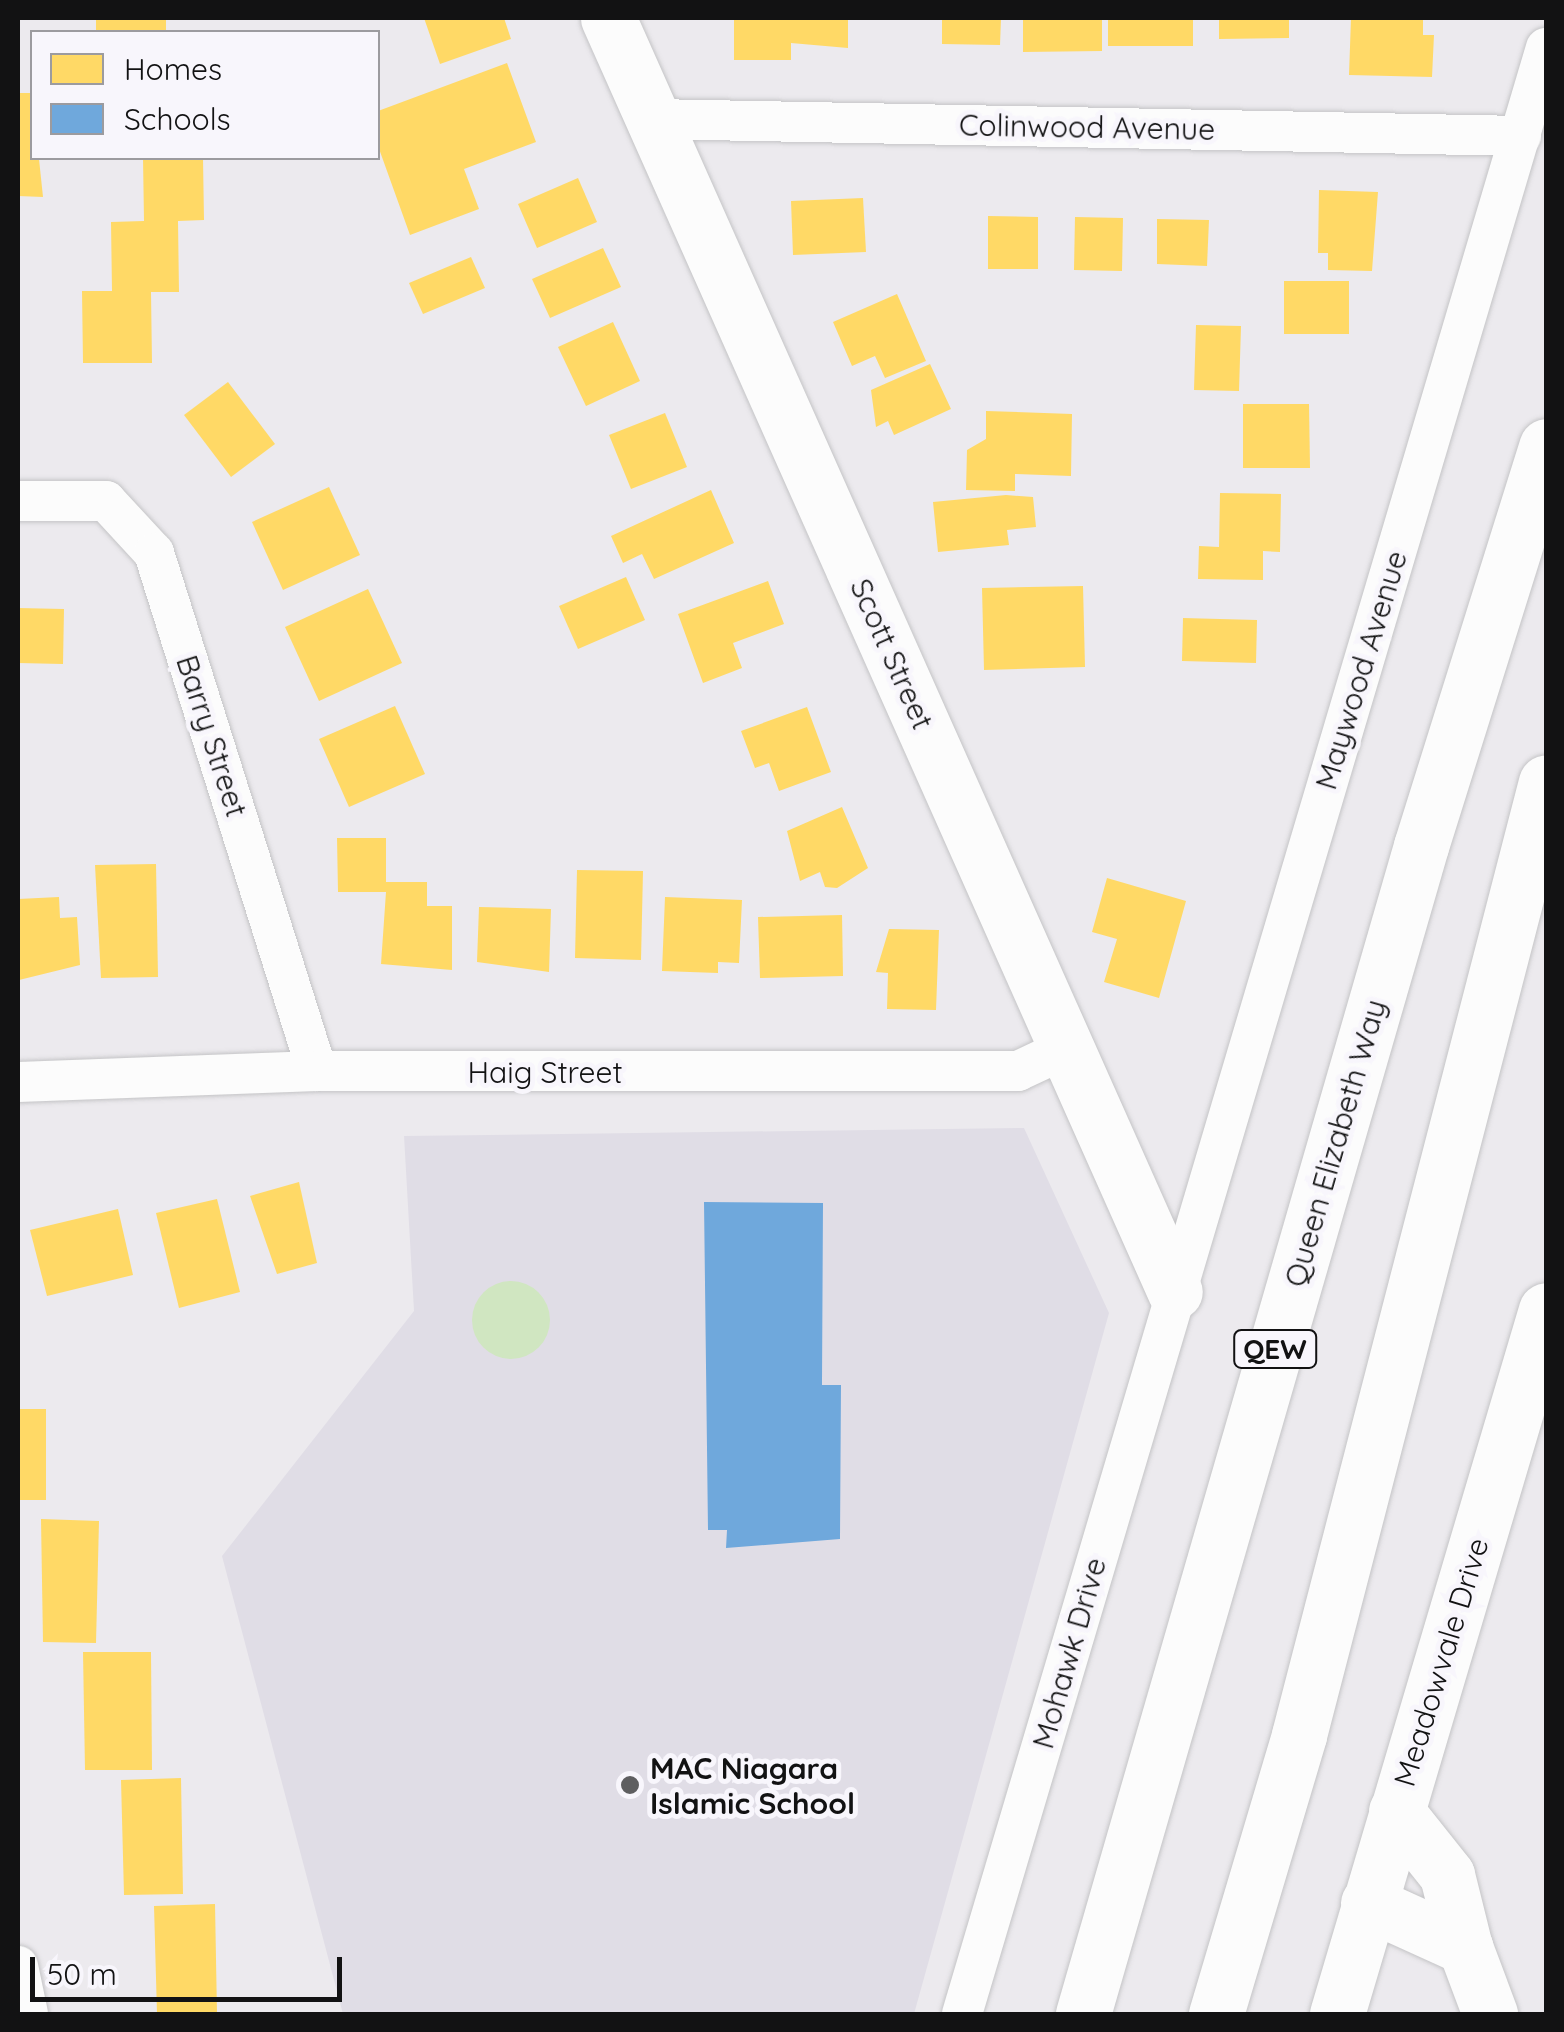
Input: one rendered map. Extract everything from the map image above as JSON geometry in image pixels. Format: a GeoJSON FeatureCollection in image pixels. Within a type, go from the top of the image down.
{"type":"FeatureCollection","features":[{"type":"Feature","properties":{"kind":"main road","name":"Scott Street"},"geometry":{"type":"LineString","coordinates":[[608,18],[1176,1292]]}},
{"type":"Feature","properties":{"kind":"main road"},"geometry":{"type":"LineString","coordinates":[[1471,685],[1546,417]]}},
{"type":"Feature","properties":{"kind":"main road","name":"Queen Elizabeth Way"},"geometry":{"type":"LineString","coordinates":[[1083,2014],[1471,685],[1546,446]]}},
{"type":"Feature","properties":{"kind":"main road"},"geometry":{"type":"LineString","coordinates":[[1216,2014],[1300,1734],[1546,782]]}},
{"type":"Feature","properties":{"kind":"main road","name":"Meadowvale Drive"},"geometry":{"type":"LineString","coordinates":[[1337,2014],[1546,1310]]}},
{"type":"Feature","properties":{"kind":"main road"},"geometry":{"type":"LineString","coordinates":[[1396,1810],[1447,1875],[1466,1948],[1490,2014]]}},
{"type":"Feature","properties":{"kind":"main road"},"geometry":{"type":"LineString","coordinates":[[1368,1903],[1466,1948]]}},
{"type":"Feature","properties":{"kind":"street","name":"Maywood Avenue"},"geometry":{"type":"LineString","coordinates":[[1176,1292],[1546,48]]}},
{"type":"Feature","properties":{"kind":"street","name":"Colinwood Avenue"},"geometry":{"type":"LineString","coordinates":[[653,119],[1521,136]]}},
{"type":"Feature","properties":{"kind":"street","name":"Barry Street"},"geometry":{"type":"LineString","coordinates":[[18,501],[106,501],[154,553],[318,1071]]}},
{"type":"Feature","properties":{"kind":"street","name":"Haig Street"},"geometry":{"type":"LineString","coordinates":[[18,1082],[318,1071],[1018,1071],[1068,1048]]}},
{"type":"Feature","properties":{"kind":"street","name":"Mohawk Drive"},"geometry":{"type":"LineString","coordinates":[[962,2014],[1176,1292]]}},
{"type":"Feature","properties":{"kind":"street"},"geometry":{"type":"LineString","coordinates":[[18,1966],[28,2014]]}},
{"type":"Feature","properties":{"kind":"shaded area","name":"MAC Niagara Islamic School"},"geometry":{"type":"Polygon","coordinates":[[[1024,1128],[1109,1313],[914,2014],[343,2014],[222,1556],[414,1311],[404,1136],[1024,1128]]]}},
{"type":"Feature","properties":{"kind":"green space"},"geometry":{"type":"Polygon","coordinates":[[[503,1281],[519,1281],[544,1298],[550,1320],[544,1342],[533,1353],[519,1359],[503,1359],[478,1342],[472,1328],[472,1312],[489,1287],[503,1281]]]}},
{"type":"Feature","properties":{"kind":"building: Homes"},"geometry":{"type":"Polygon","coordinates":[[[96,18],[166,18],[166,30],[96,30],[96,18]]]}},
{"type":"Feature","properties":{"kind":"building: Homes"},"geometry":{"type":"Polygon","coordinates":[[[424,18],[504,18],[511,39],[440,64],[424,18]]]}},
{"type":"Feature","properties":{"kind":"building: Homes"},"geometry":{"type":"Polygon","coordinates":[[[734,18],[848,18],[848,48],[791,43],[791,60],[734,60],[734,18]]]}},
{"type":"Feature","properties":{"kind":"building: Homes"},"geometry":{"type":"Polygon","coordinates":[[[942,18],[1001,18],[1000,45],[942,44],[942,18]]]}},
{"type":"Feature","properties":{"kind":"building: Homes"},"geometry":{"type":"Polygon","coordinates":[[[1023,18],[1102,18],[1102,51],[1023,52],[1023,18]]]}},
{"type":"Feature","properties":{"kind":"building: Homes"},"geometry":{"type":"Polygon","coordinates":[[[1108,18],[1193,18],[1193,46],[1108,46],[1108,18]]]}},
{"type":"Feature","properties":{"kind":"building: Homes"},"geometry":{"type":"Polygon","coordinates":[[[1219,18],[1289,18],[1289,38],[1219,39],[1219,18]]]}},
{"type":"Feature","properties":{"kind":"building: Homes"},"geometry":{"type":"Polygon","coordinates":[[[1351,18],[1423,18],[1423,35],[1434,35],[1432,77],[1349,75],[1351,18]]]}},
{"type":"Feature","properties":{"kind":"building: Homes"},"geometry":{"type":"Polygon","coordinates":[[[507,63],[536,142],[464,169],[479,209],[410,235],[380,152],[380,110],[507,63]]]}},
{"type":"Feature","properties":{"kind":"building: Homes"},"geometry":{"type":"Polygon","coordinates":[[[18,93],[30,93],[30,160],[39,160],[43,197],[18,196],[18,93]]]}},
{"type":"Feature","properties":{"kind":"building: Homes"},"geometry":{"type":"Polygon","coordinates":[[[143,160],[203,160],[204,220],[178,221],[179,292],[151,292],[152,363],[83,363],[82,291],[112,291],[111,222],[144,221],[143,160]]]}},
{"type":"Feature","properties":{"kind":"building: Homes"},"geometry":{"type":"Polygon","coordinates":[[[578,178],[597,222],[537,248],[518,204],[578,178]]]}},
{"type":"Feature","properties":{"kind":"building: Homes"},"geometry":{"type":"Polygon","coordinates":[[[1319,190],[1378,192],[1372,271],[1328,270],[1328,253],[1318,253],[1319,190]]]}},
{"type":"Feature","properties":{"kind":"building: Homes"},"geometry":{"type":"Polygon","coordinates":[[[863,198],[866,252],[793,255],[791,201],[863,198]]]}},
{"type":"Feature","properties":{"kind":"building: Homes"},"geometry":{"type":"Polygon","coordinates":[[[988,216],[1038,217],[1038,269],[988,269],[988,216]]]}},
{"type":"Feature","properties":{"kind":"building: Homes"},"geometry":{"type":"Polygon","coordinates":[[[1075,217],[1123,218],[1122,271],[1074,270],[1075,217]]]}},
{"type":"Feature","properties":{"kind":"building: Homes"},"geometry":{"type":"Polygon","coordinates":[[[1157,219],[1209,220],[1207,266],[1157,264],[1157,219]]]}},
{"type":"Feature","properties":{"kind":"building: Homes"},"geometry":{"type":"Polygon","coordinates":[[[603,248],[621,287],[550,318],[532,279],[603,248]]]}},
{"type":"Feature","properties":{"kind":"building: Homes"},"geometry":{"type":"Polygon","coordinates":[[[471,257],[485,288],[423,314],[409,283],[471,257]]]}},
{"type":"Feature","properties":{"kind":"building: Homes"},"geometry":{"type":"Polygon","coordinates":[[[1284,281],[1349,281],[1349,334],[1284,334],[1284,281]]]}},
{"type":"Feature","properties":{"kind":"building: Homes"},"geometry":{"type":"Polygon","coordinates":[[[897,294],[926,361],[885,378],[875,356],[852,366],[833,322],[897,294]]]}},
{"type":"Feature","properties":{"kind":"building: Homes"},"geometry":{"type":"Polygon","coordinates":[[[613,322],[640,381],[586,406],[558,347],[613,322]]]}},
{"type":"Feature","properties":{"kind":"building: Homes"},"geometry":{"type":"Polygon","coordinates":[[[1196,325],[1241,326],[1239,391],[1194,390],[1196,325]]]}},
{"type":"Feature","properties":{"kind":"building: Homes"},"geometry":{"type":"Polygon","coordinates":[[[930,364],[951,409],[894,435],[888,421],[876,427],[871,390],[930,364]]]}},
{"type":"Feature","properties":{"kind":"building: Homes"},"geometry":{"type":"Polygon","coordinates":[[[228,382],[275,444],[231,477],[184,415],[228,382]]]}},
{"type":"Feature","properties":{"kind":"building: Homes"},"geometry":{"type":"Polygon","coordinates":[[[1243,404],[1309,404],[1310,468],[1243,468],[1243,404]]]}},
{"type":"Feature","properties":{"kind":"building: Homes"},"geometry":{"type":"Polygon","coordinates":[[[986,411],[1072,414],[1071,476],[1015,474],[1015,491],[966,490],[967,450],[986,439],[986,411]]]}},
{"type":"Feature","properties":{"kind":"building: Homes"},"geometry":{"type":"Polygon","coordinates":[[[665,413],[687,467],[631,489],[609,435],[665,413]]]}},
{"type":"Feature","properties":{"kind":"building: Homes"},"geometry":{"type":"Polygon","coordinates":[[[329,487],[360,555],[283,590],[252,522],[329,487]]]}},
{"type":"Feature","properties":{"kind":"building: Homes"},"geometry":{"type":"Polygon","coordinates":[[[711,490],[734,543],[654,579],[642,554],[623,563],[611,536],[711,490]]]}},
{"type":"Feature","properties":{"kind":"building: Homes"},"geometry":{"type":"Polygon","coordinates":[[[1220,493],[1281,494],[1280,552],[1263,551],[1263,580],[1198,579],[1199,546],[1219,547],[1220,493]]]}},
{"type":"Feature","properties":{"kind":"building: Homes"},"geometry":{"type":"Polygon","coordinates":[[[1006,495],[1033,497],[1036,527],[1007,530],[1009,545],[938,552],[933,502],[1006,495]]]}},
{"type":"Feature","properties":{"kind":"building: Homes"},"geometry":{"type":"Polygon","coordinates":[[[626,577],[645,620],[578,649],[559,606],[626,577]]]}},
{"type":"Feature","properties":{"kind":"building: Homes"},"geometry":{"type":"Polygon","coordinates":[[[768,581],[784,624],[733,643],[742,668],[703,683],[678,614],[768,581]]]}},
{"type":"Feature","properties":{"kind":"building: Homes"},"geometry":{"type":"Polygon","coordinates":[[[1083,586],[1085,667],[984,670],[982,588],[1083,586]]]}},
{"type":"Feature","properties":{"kind":"building: Homes"},"geometry":{"type":"Polygon","coordinates":[[[368,589],[402,663],[319,701],[285,627],[368,589]]]}},
{"type":"Feature","properties":{"kind":"building: Homes"},"geometry":{"type":"Polygon","coordinates":[[[18,608],[64,609],[63,664],[18,663],[18,608]]]}},
{"type":"Feature","properties":{"kind":"building: Homes"},"geometry":{"type":"Polygon","coordinates":[[[1183,618],[1257,620],[1256,663],[1182,661],[1183,618]]]}},
{"type":"Feature","properties":{"kind":"building: Homes"},"geometry":{"type":"Polygon","coordinates":[[[395,706],[425,774],[349,807],[319,739],[395,706]]]}},
{"type":"Feature","properties":{"kind":"building: Homes"},"geometry":{"type":"Polygon","coordinates":[[[807,707],[831,772],[779,791],[769,763],[755,768],[741,731],[807,707]]]}},
{"type":"Feature","properties":{"kind":"building: Homes"},"geometry":{"type":"Polygon","coordinates":[[[842,807],[868,868],[837,888],[825,887],[820,872],[800,881],[787,831],[842,807]]]}},
{"type":"Feature","properties":{"kind":"building: Homes"},"geometry":{"type":"Polygon","coordinates":[[[337,838],[386,838],[386,882],[427,882],[427,906],[452,906],[452,970],[381,964],[386,892],[338,892],[337,838]]]}},
{"type":"Feature","properties":{"kind":"building: Homes"},"geometry":{"type":"Polygon","coordinates":[[[156,864],[158,977],[101,978],[95,865],[156,864]]]}},
{"type":"Feature","properties":{"kind":"building: Homes"},"geometry":{"type":"Polygon","coordinates":[[[577,870],[643,871],[641,960],[575,958],[577,870]]]}},
{"type":"Feature","properties":{"kind":"building: Homes"},"geometry":{"type":"Polygon","coordinates":[[[1107,878],[1186,901],[1159,998],[1104,982],[1117,939],[1092,932],[1107,878]]]}},
{"type":"Feature","properties":{"kind":"building: Homes"},"geometry":{"type":"Polygon","coordinates":[[[59,897],[60,918],[77,917],[80,965],[19,980],[18,899],[59,897]]]}},
{"type":"Feature","properties":{"kind":"building: Homes"},"geometry":{"type":"Polygon","coordinates":[[[665,897],[742,900],[739,963],[718,962],[718,973],[662,971],[665,897]]]}},
{"type":"Feature","properties":{"kind":"building: Homes"},"geometry":{"type":"Polygon","coordinates":[[[479,907],[551,909],[549,972],[477,962],[479,907]]]}},
{"type":"Feature","properties":{"kind":"building: Homes"},"geometry":{"type":"Polygon","coordinates":[[[842,915],[843,976],[760,978],[758,917],[842,915]]]}},
{"type":"Feature","properties":{"kind":"building: Homes"},"geometry":{"type":"Polygon","coordinates":[[[889,929],[939,930],[936,1010],[887,1009],[888,973],[876,972],[889,929]]]}},
{"type":"Feature","properties":{"kind":"building: Homes"},"geometry":{"type":"Polygon","coordinates":[[[299,1182],[317,1263],[277,1274],[250,1196],[299,1182]]]}},
{"type":"Feature","properties":{"kind":"building: Homes"},"geometry":{"type":"Polygon","coordinates":[[[217,1199],[240,1292],[179,1308],[156,1213],[217,1199]]]}},
{"type":"Feature","properties":{"kind":"building: Homes"},"geometry":{"type":"Polygon","coordinates":[[[118,1209],[133,1275],[47,1296],[30,1230],[118,1209]]]}},
{"type":"Feature","properties":{"kind":"building: Homes"},"geometry":{"type":"Polygon","coordinates":[[[18,1409],[46,1409],[46,1500],[18,1500],[18,1409]]]}},
{"type":"Feature","properties":{"kind":"building: Homes"},"geometry":{"type":"Polygon","coordinates":[[[41,1519],[99,1521],[96,1643],[43,1642],[41,1519]]]}},
{"type":"Feature","properties":{"kind":"building: Homes"},"geometry":{"type":"Polygon","coordinates":[[[83,1652],[151,1652],[152,1770],[85,1770],[83,1652]]]}},
{"type":"Feature","properties":{"kind":"building: Homes"},"geometry":{"type":"Polygon","coordinates":[[[181,1778],[183,1894],[124,1895],[121,1780],[181,1778]]]}},
{"type":"Feature","properties":{"kind":"building: Homes"},"geometry":{"type":"Polygon","coordinates":[[[215,1904],[217,2014],[157,2014],[154,1906],[215,1904]]]}},
{"type":"Feature","properties":{"kind":"building: Schools"},"geometry":{"type":"Polygon","coordinates":[[[704,1202],[823,1203],[822,1385],[841,1385],[840,1539],[726,1548],[727,1530],[708,1530],[704,1202]]]}},
{"type":"Feature","properties":{"kind":"place","name":"MAC Niagara Islamic School"},"geometry":{"type":"Point","coordinates":[630,1785]}}]}
